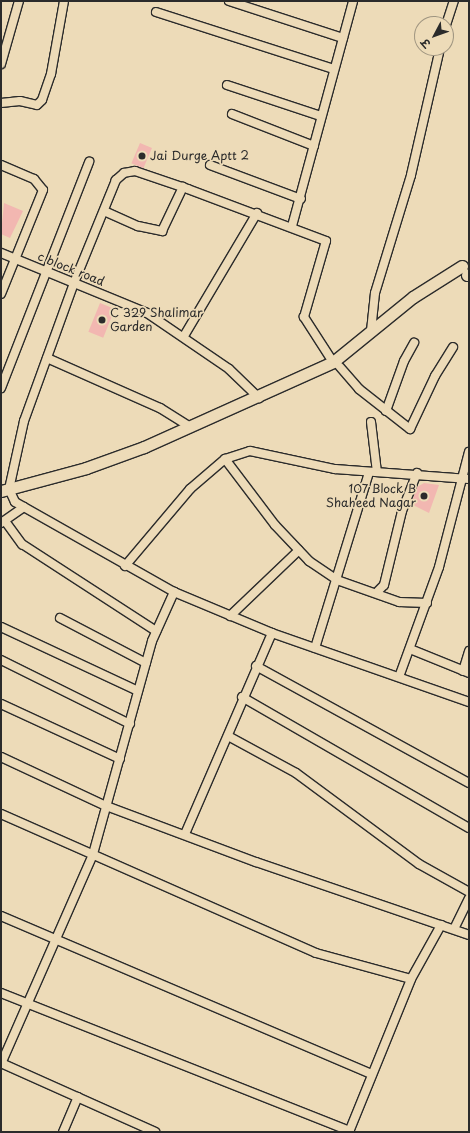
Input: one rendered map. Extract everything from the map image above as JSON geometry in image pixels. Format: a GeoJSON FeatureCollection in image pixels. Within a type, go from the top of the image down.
{"type":"FeatureCollection","features":[{"type":"Feature","properties":{"kind":"street"},"geometry":{"type":"LineString","coordinates":[[1,64],[19,1]]}},
{"type":"Feature","properties":{"kind":"street"},"geometry":{"type":"LineString","coordinates":[[1,103],[20,101],[37,105],[42,100],[51,74],[64,1]]}},
{"type":"Feature","properties":{"kind":"street"},"geometry":{"type":"LineString","coordinates":[[229,1],[343,38]]}},
{"type":"Feature","properties":{"kind":"street"},"geometry":{"type":"LineString","coordinates":[[292,226],[301,199],[321,116],[353,1]]}},
{"type":"Feature","properties":{"kind":"street"},"geometry":{"type":"LineString","coordinates":[[449,16],[454,1]]}},
{"type":"Feature","properties":{"kind":"street"},"geometry":{"type":"LineString","coordinates":[[156,12],[334,68]]}},
{"type":"Feature","properties":{"kind":"street"},"geometry":{"type":"LineString","coordinates":[[371,331],[375,293],[411,175],[438,56]]}},
{"type":"Feature","properties":{"kind":"street"},"geometry":{"type":"LineString","coordinates":[[227,85],[321,116]]}},
{"type":"Feature","properties":{"kind":"street"},"geometry":{"type":"LineString","coordinates":[[232,114],[314,146]]}},
{"type":"Feature","properties":{"kind":"street"},"geometry":{"type":"LineString","coordinates":[[1,388],[44,270],[89,162]]}},
{"type":"Feature","properties":{"kind":"street"},"geometry":{"type":"LineString","coordinates":[[1,164],[34,179],[43,190],[1,294]]}},
{"type":"Feature","properties":{"kind":"street"},"geometry":{"type":"LineString","coordinates":[[210,165],[301,199]]}},
{"type":"Feature","properties":{"kind":"street"},"geometry":{"type":"LineString","coordinates":[[5,490],[24,421],[74,283],[116,180],[124,173],[135,171],[183,187],[257,212],[326,241],[304,317],[336,364],[359,389],[410,429],[435,376],[453,347]]}},
{"type":"Feature","properties":{"kind":"street"},"geometry":{"type":"LineString","coordinates":[[104,211],[138,226],[162,231],[183,187]]}},
{"type":"Feature","properties":{"kind":"street"},"geometry":{"type":"LineString","coordinates":[[184,336],[257,212]]}},
{"type":"Feature","properties":{"kind":"street","name":"c block road"},"geometry":{"type":"LineString","coordinates":[[1,253],[133,306],[184,336],[229,369],[259,398]]}},
{"type":"Feature","properties":{"kind":"street"},"geometry":{"type":"LineString","coordinates":[[5,490],[86,468],[191,427],[336,364],[371,331],[413,297],[467,270]]}},
{"type":"Feature","properties":{"kind":"street"},"geometry":{"type":"LineString","coordinates":[[386,411],[404,362],[414,344]]}},
{"type":"Feature","properties":{"kind":"street"},"geometry":{"type":"LineString","coordinates":[[47,358],[146,401],[191,427]]}},
{"type":"Feature","properties":{"kind":"street"},"geometry":{"type":"LineString","coordinates":[[315,648],[373,472],[371,422]]}},
{"type":"Feature","properties":{"kind":"street"},"geometry":{"type":"LineString","coordinates":[[125,566],[190,489],[226,459],[250,451],[335,469],[417,473],[466,478]]}},
{"type":"Feature","properties":{"kind":"street"},"geometry":{"type":"LineString","coordinates":[[399,676],[428,603],[466,478],[469,452]]}},
{"type":"Feature","properties":{"kind":"street"},"geometry":{"type":"LineString","coordinates":[[226,459],[299,550],[337,580],[378,591],[399,602],[428,603]]}},
{"type":"Feature","properties":{"kind":"street"},"geometry":{"type":"LineString","coordinates":[[378,591],[384,585],[402,511],[417,473]]}},
{"type":"Feature","properties":{"kind":"street"},"geometry":{"type":"LineString","coordinates":[[5,490],[15,502],[125,566],[174,592],[272,633],[399,676],[469,702]]}},
{"type":"Feature","properties":{"kind":"street"},"geometry":{"type":"LineString","coordinates":[[24,507],[3,522],[22,544],[156,631]]}},
{"type":"Feature","properties":{"kind":"street"},"geometry":{"type":"LineString","coordinates":[[230,616],[299,550]]}},
{"type":"Feature","properties":{"kind":"street"},"geometry":{"type":"LineString","coordinates":[[155,1132],[1,1063],[93,854],[146,663],[156,631],[174,592]]}},
{"type":"Feature","properties":{"kind":"street"},"geometry":{"type":"LineString","coordinates":[[60,618],[146,663]]}},
{"type":"Feature","properties":{"kind":"street"},"geometry":{"type":"LineString","coordinates":[[1,627],[138,691]]}},
{"type":"Feature","properties":{"kind":"street"},"geometry":{"type":"LineString","coordinates":[[185,834],[228,736],[242,696],[272,633]]}},
{"type":"Feature","properties":{"kind":"street"},"geometry":{"type":"LineString","coordinates":[[410,649],[466,672],[469,651]]}},
{"type":"Feature","properties":{"kind":"street"},"geometry":{"type":"LineString","coordinates":[[1,660],[130,724]]}},
{"type":"Feature","properties":{"kind":"street"},"geometry":{"type":"LineString","coordinates":[[256,666],[469,783]]}},
{"type":"Feature","properties":{"kind":"street"},"geometry":{"type":"LineString","coordinates":[[242,696],[469,828]]}},
{"type":"Feature","properties":{"kind":"street"},"geometry":{"type":"LineString","coordinates":[[1,704],[120,760]]}},
{"type":"Feature","properties":{"kind":"street"},"geometry":{"type":"LineString","coordinates":[[228,736],[296,774],[420,864],[469,892]]}},
{"type":"Feature","properties":{"kind":"street"},"geometry":{"type":"LineString","coordinates":[[1,757],[106,806],[185,834],[256,862],[469,935]]}},
{"type":"Feature","properties":{"kind":"street"},"geometry":{"type":"LineString","coordinates":[[1,814],[316,952],[411,979]]}},
{"type":"Feature","properties":{"kind":"street"},"geometry":{"type":"LineString","coordinates":[[454,929],[469,898]]}},
{"type":"Feature","properties":{"kind":"street"},"geometry":{"type":"LineString","coordinates":[[1,916],[371,1074]]}},
{"type":"Feature","properties":{"kind":"street"},"geometry":{"type":"LineString","coordinates":[[1,993],[349,1131],[411,979],[441,925]]}},
{"type":"Feature","properties":{"kind":"street"},"geometry":{"type":"LineString","coordinates":[[63,1132],[78,1097]]}},
{"type":"Feature","properties":{"kind":"building","name":"Jai Durge Aptt 2"},"geometry":{"type":"Polygon","coordinates":[[[140,143],[152,148],[143,168],[131,163],[140,143]]]}},
{"type":"Feature","properties":{"kind":"building"},"geometry":{"type":"Polygon","coordinates":[[[4,203],[23,211],[10,238],[1,234],[4,203]]]}},
{"type":"Feature","properties":{"kind":"building","name":"C 329 Shalimar Garden"},"geometry":{"type":"Polygon","coordinates":[[[100,303],[115,309],[103,338],[88,332],[100,303]]]}},
{"type":"Feature","properties":{"kind":"building","name":"107 Block B Shaheed Nagar"},"geometry":{"type":"Polygon","coordinates":[[[424,483],[439,485],[429,513],[411,504],[417,487],[424,483]]]}},
{"type":"Feature","properties":{"kind":"place","name":"Jai Durge Aptt 2"},"geometry":{"type":"Point","coordinates":[142,156]}},
{"type":"Feature","properties":{"kind":"place","name":"C 329 Shalimar Garden"},"geometry":{"type":"Point","coordinates":[102,320]}},
{"type":"Feature","properties":{"kind":"place","name":"107 Block B Shaheed Nagar"},"geometry":{"type":"Point","coordinates":[424,496]}}]}
